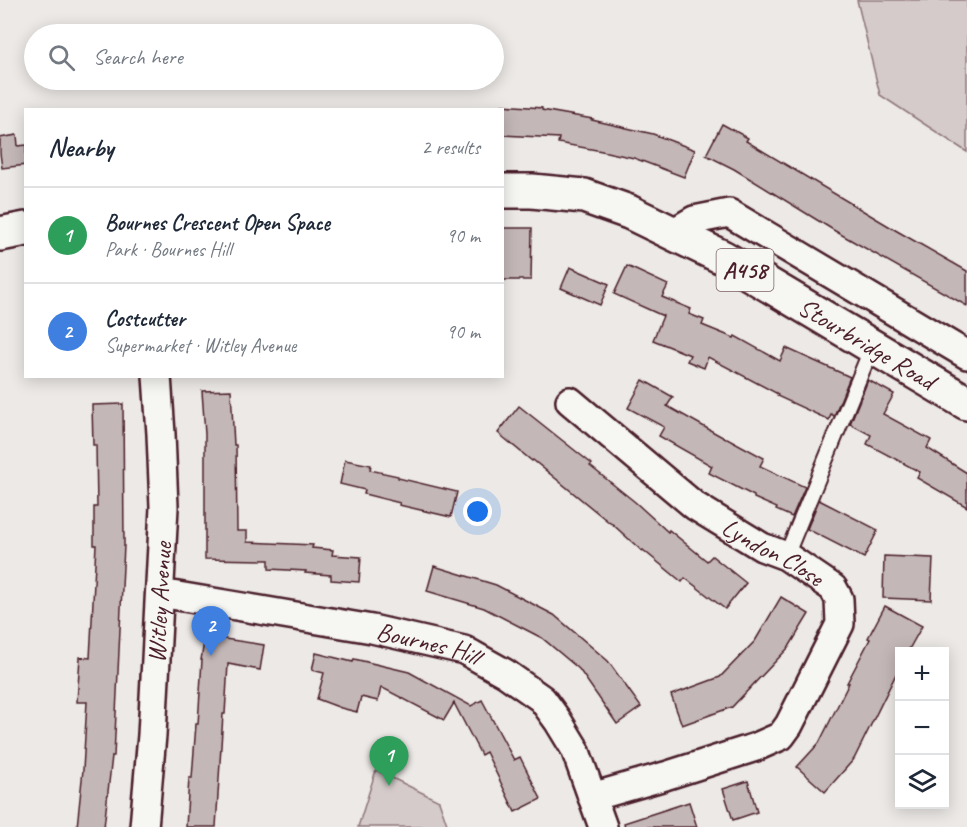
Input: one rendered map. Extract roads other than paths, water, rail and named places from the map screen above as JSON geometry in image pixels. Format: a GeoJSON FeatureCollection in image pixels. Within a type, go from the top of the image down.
{"type":"FeatureCollection","features":[{"type":"Feature","properties":{"kind":"highway","name":"Stourbridge Road"},"geometry":{"type":"LineString","coordinates":[[504,191],[584,196],[629,212],[722,256],[967,404]]}},
{"type":"Feature","properties":{"kind":"highway"},"geometry":{"type":"LineString","coordinates":[[0,234],[24,229]]}},
{"type":"Feature","properties":{"kind":"street","name":"Stourbridge Road"},"geometry":{"type":"LineString","coordinates":[[672,233],[694,220],[729,213],[967,355]]}},
{"type":"Feature","properties":{"kind":"street","name":"Witley Avenue"},"geometry":{"type":"LineString","coordinates":[[144,827],[152,735],[164,507],[157,378]]}},
{"type":"Feature","properties":{"kind":"street","name":"Lyndon Close"},"geometry":{"type":"LineString","coordinates":[[570,401],[695,506],[762,548],[786,556],[833,588],[839,599],[840,624],[789,725],[781,736],[756,747],[592,797]]}},
{"type":"Feature","properties":{"kind":"street","name":"Bournes Hill"},"geometry":{"type":"LineString","coordinates":[[160,593],[372,629],[464,650],[505,673],[542,699],[575,749],[603,827]]}},
{"type":"Feature","properties":{"kind":"lane"},"geometry":{"type":"LineString","coordinates":[[786,556],[873,346]]}},
{"type":"Feature","properties":{"kind":"place","name":"Costcutter"},"geometry":{"type":"Point","coordinates":[211,656]}},
{"type":"Feature","properties":{"kind":"place","name":"Bournes Crescent Open Space"},"geometry":{"type":"Point","coordinates":[389,786]}}]}
